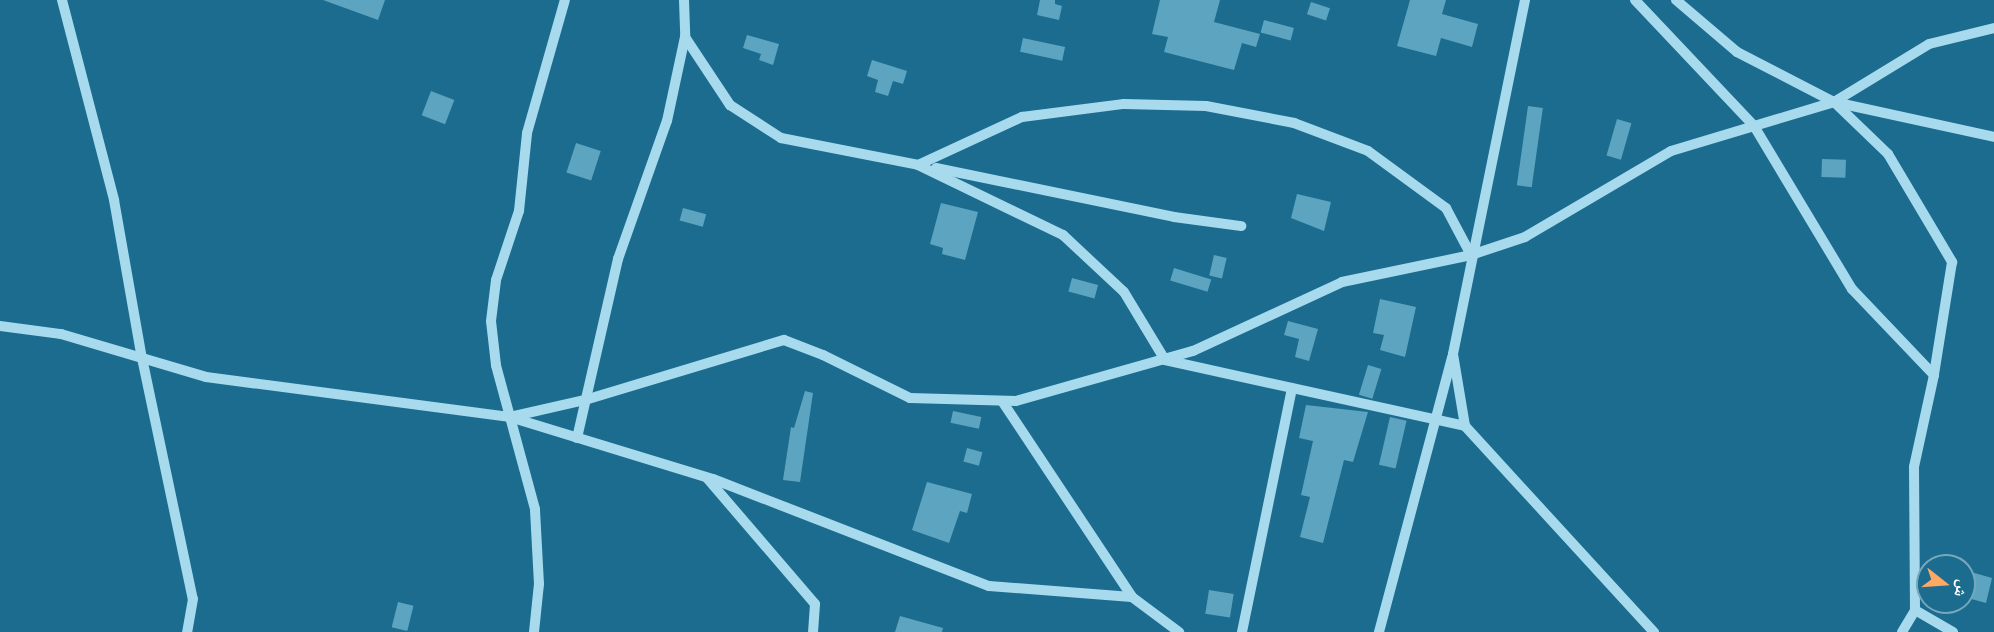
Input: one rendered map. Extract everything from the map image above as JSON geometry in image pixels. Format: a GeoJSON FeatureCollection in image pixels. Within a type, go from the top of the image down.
{"type":"FeatureCollection","features":[{"type":"Feature","properties":{"kind":"street"},"geometry":{"type":"LineString","coordinates":[[62,0],[114,200],[142,358],[193,599],[187,632]]}},
{"type":"Feature","properties":{"kind":"street"},"geometry":{"type":"LineString","coordinates":[[534,632],[540,584],[537,526],[492,343],[492,299],[519,212],[526,133],[565,0]]}},
{"type":"Feature","properties":{"kind":"street"},"geometry":{"type":"LineString","coordinates":[[577,438],[618,259],[667,121],[685,37],[684,0]]}},
{"type":"Feature","properties":{"kind":"street"},"geometry":{"type":"LineString","coordinates":[[1379,632],[1453,354],[1471,255],[1525,0]]}},
{"type":"Feature","properties":{"kind":"street"},"geometry":{"type":"LineString","coordinates":[[1635,0],[1754,126],[1852,289],[1934,375]]}},
{"type":"Feature","properties":{"kind":"street"},"geometry":{"type":"LineString","coordinates":[[1676,0],[1737,52],[1834,102],[1994,137]]}},
{"type":"Feature","properties":{"kind":"street"},"geometry":{"type":"LineString","coordinates":[[510,417],[585,400],[784,340],[824,355],[910,398],[1016,401],[1193,351],[1342,282],[1471,255],[1525,237],[1671,151],[1834,102],[1929,44],[1994,28]]}},
{"type":"Feature","properties":{"kind":"street"},"geometry":{"type":"LineString","coordinates":[[685,37],[730,105],[781,138],[1174,218],[1241,226]]}},
{"type":"Feature","properties":{"kind":"street"},"geometry":{"type":"LineString","coordinates":[[1834,102],[1888,154],[1952,262],[1934,375],[1914,467],[1915,610],[1902,632]]}},
{"type":"Feature","properties":{"kind":"street"},"geometry":{"type":"LineString","coordinates":[[918,165],[1022,117],[1124,104],[1206,106],[1294,123],[1368,151],[1446,208],[1471,255]]}},
{"type":"Feature","properties":{"kind":"street"},"geometry":{"type":"LineString","coordinates":[[918,165],[1063,235],[1124,292],[1165,360],[1465,426]]}},
{"type":"Feature","properties":{"kind":"street"},"geometry":{"type":"LineString","coordinates":[[0,326],[61,334],[206,377],[510,417],[707,477],[988,586],[1132,597]]}},
{"type":"Feature","properties":{"kind":"street"},"geometry":{"type":"LineString","coordinates":[[1453,354],[1465,426],[1654,632]]}},
{"type":"Feature","properties":{"kind":"street"},"geometry":{"type":"LineString","coordinates":[[1242,632],[1292,388]]}},
{"type":"Feature","properties":{"kind":"street"},"geometry":{"type":"LineString","coordinates":[[1002,401],[1132,597],[1179,632]]}},
{"type":"Feature","properties":{"kind":"street"},"geometry":{"type":"LineString","coordinates":[[707,477],[815,604],[813,632]]}},
{"type":"Feature","properties":{"kind":"street"},"geometry":{"type":"LineString","coordinates":[[1915,610],[1953,632]]}},
{"type":"Feature","properties":{"kind":"building"},"geometry":{"type":"Polygon","coordinates":[[[323,0],[385,0],[378,20],[323,0]]]}},
{"type":"Feature","properties":{"kind":"building"},"geometry":{"type":"Polygon","coordinates":[[[1040,0],[1055,0],[1055,4],[1062,6],[1059,20],[1037,15],[1040,0]]]}},
{"type":"Feature","properties":{"kind":"building"},"geometry":{"type":"Polygon","coordinates":[[[1160,0],[1220,0],[1214,22],[1260,34],[1256,47],[1242,43],[1234,70],[1164,52],[1168,37],[1152,34],[1160,0]]]}},
{"type":"Feature","properties":{"kind":"building"},"geometry":{"type":"Polygon","coordinates":[[[1410,0],[1446,0],[1442,14],[1478,24],[1472,47],[1441,38],[1436,56],[1397,46],[1410,0]]]}},
{"type":"Feature","properties":{"kind":"building"},"geometry":{"type":"Polygon","coordinates":[[[1311,2],[1330,8],[1326,21],[1307,14],[1311,2]]]}},
{"type":"Feature","properties":{"kind":"building"},"geometry":{"type":"Polygon","coordinates":[[[1264,20],[1294,28],[1291,41],[1261,33],[1264,20]]]}},
{"type":"Feature","properties":{"kind":"building"},"geometry":{"type":"Polygon","coordinates":[[[747,35],[779,44],[773,65],[759,60],[761,54],[743,48],[747,35]]]}},
{"type":"Feature","properties":{"kind":"building"},"geometry":{"type":"Polygon","coordinates":[[[1023,38],[1065,47],[1062,61],[1020,52],[1023,38]]]}},
{"type":"Feature","properties":{"kind":"building"},"geometry":{"type":"Polygon","coordinates":[[[872,60],[907,71],[903,84],[893,81],[888,96],[875,92],[878,80],[867,76],[872,60]]]}},
{"type":"Feature","properties":{"kind":"building"},"geometry":{"type":"Polygon","coordinates":[[[431,91],[454,100],[445,124],[422,115],[431,91]]]}},
{"type":"Feature","properties":{"kind":"building"},"geometry":{"type":"Polygon","coordinates":[[[1528,106],[1543,108],[1532,187],[1517,185],[1528,106]]]}},
{"type":"Feature","properties":{"kind":"building"},"geometry":{"type":"Polygon","coordinates":[[[1617,119],[1631,123],[1621,160],[1607,156],[1617,119]]]}},
{"type":"Feature","properties":{"kind":"building"},"geometry":{"type":"Polygon","coordinates":[[[576,143],[601,151],[591,181],[566,172],[576,143]]]}},
{"type":"Feature","properties":{"kind":"building"},"geometry":{"type":"Polygon","coordinates":[[[1822,159],[1846,160],[1845,178],[1821,177],[1822,159]]]}},
{"type":"Feature","properties":{"kind":"building"},"geometry":{"type":"Polygon","coordinates":[[[1297,194],[1331,202],[1324,231],[1291,218],[1297,194]]]}},
{"type":"Feature","properties":{"kind":"building"},"geometry":{"type":"Polygon","coordinates":[[[941,203],[978,212],[965,260],[942,254],[943,248],[930,244],[941,203]]]}},
{"type":"Feature","properties":{"kind":"building"},"geometry":{"type":"Polygon","coordinates":[[[683,208],[706,214],[703,227],[680,221],[683,208]]]}},
{"type":"Feature","properties":{"kind":"building"},"geometry":{"type":"Polygon","coordinates":[[[1214,255],[1227,258],[1222,278],[1209,275],[1214,255]]]}},
{"type":"Feature","properties":{"kind":"building"},"geometry":{"type":"Polygon","coordinates":[[[1174,268],[1211,279],[1207,292],[1170,280],[1174,268]]]}},
{"type":"Feature","properties":{"kind":"building"},"geometry":{"type":"Polygon","coordinates":[[[1072,278],[1098,285],[1094,299],[1068,292],[1072,278]]]}},
{"type":"Feature","properties":{"kind":"building"},"geometry":{"type":"Polygon","coordinates":[[[1380,299],[1416,307],[1405,357],[1380,350],[1384,335],[1373,333],[1380,299]]]}},
{"type":"Feature","properties":{"kind":"building"},"geometry":{"type":"Polygon","coordinates":[[[1288,321],[1318,329],[1309,361],[1295,357],[1299,339],[1284,335],[1288,321]]]}},
{"type":"Feature","properties":{"kind":"building"},"geometry":{"type":"Polygon","coordinates":[[[1368,365],[1381,369],[1372,399],[1359,395],[1368,365]]]}},
{"type":"Feature","properties":{"kind":"building"},"geometry":{"type":"Polygon","coordinates":[[[805,391],[813,393],[800,482],[783,480],[791,427],[794,428],[805,391]]]}},
{"type":"Feature","properties":{"kind":"building"},"geometry":{"type":"Polygon","coordinates":[[[1306,405],[1368,412],[1353,462],[1344,460],[1323,543],[1300,537],[1310,497],[1301,495],[1313,441],[1299,438],[1306,405]]]}},
{"type":"Feature","properties":{"kind":"building"},"geometry":{"type":"Polygon","coordinates":[[[953,411],[981,417],[979,429],[951,423],[953,411]]]}},
{"type":"Feature","properties":{"kind":"building"},"geometry":{"type":"Polygon","coordinates":[[[1390,417],[1407,421],[1396,469],[1379,465],[1390,417]]]}},
{"type":"Feature","properties":{"kind":"building"},"geometry":{"type":"Polygon","coordinates":[[[967,448],[982,452],[979,466],[963,462],[967,448]]]}},
{"type":"Feature","properties":{"kind":"building"},"geometry":{"type":"Polygon","coordinates":[[[927,482],[972,494],[967,513],[960,511],[949,543],[912,530],[927,482]]]}},
{"type":"Feature","properties":{"kind":"building"},"geometry":{"type":"Polygon","coordinates":[[[1976,573],[1992,578],[1986,603],[1976,600],[1976,573]]]}},
{"type":"Feature","properties":{"kind":"building"},"geometry":{"type":"Polygon","coordinates":[[[1209,590],[1234,594],[1230,618],[1205,614],[1209,590]]]}},
{"type":"Feature","properties":{"kind":"building"},"geometry":{"type":"Polygon","coordinates":[[[398,602],[414,606],[407,631],[392,627],[398,602]]]}},
{"type":"Feature","properties":{"kind":"building"},"geometry":{"type":"Polygon","coordinates":[[[900,616],[943,628],[942,632],[895,632],[900,616]]]}}]}
